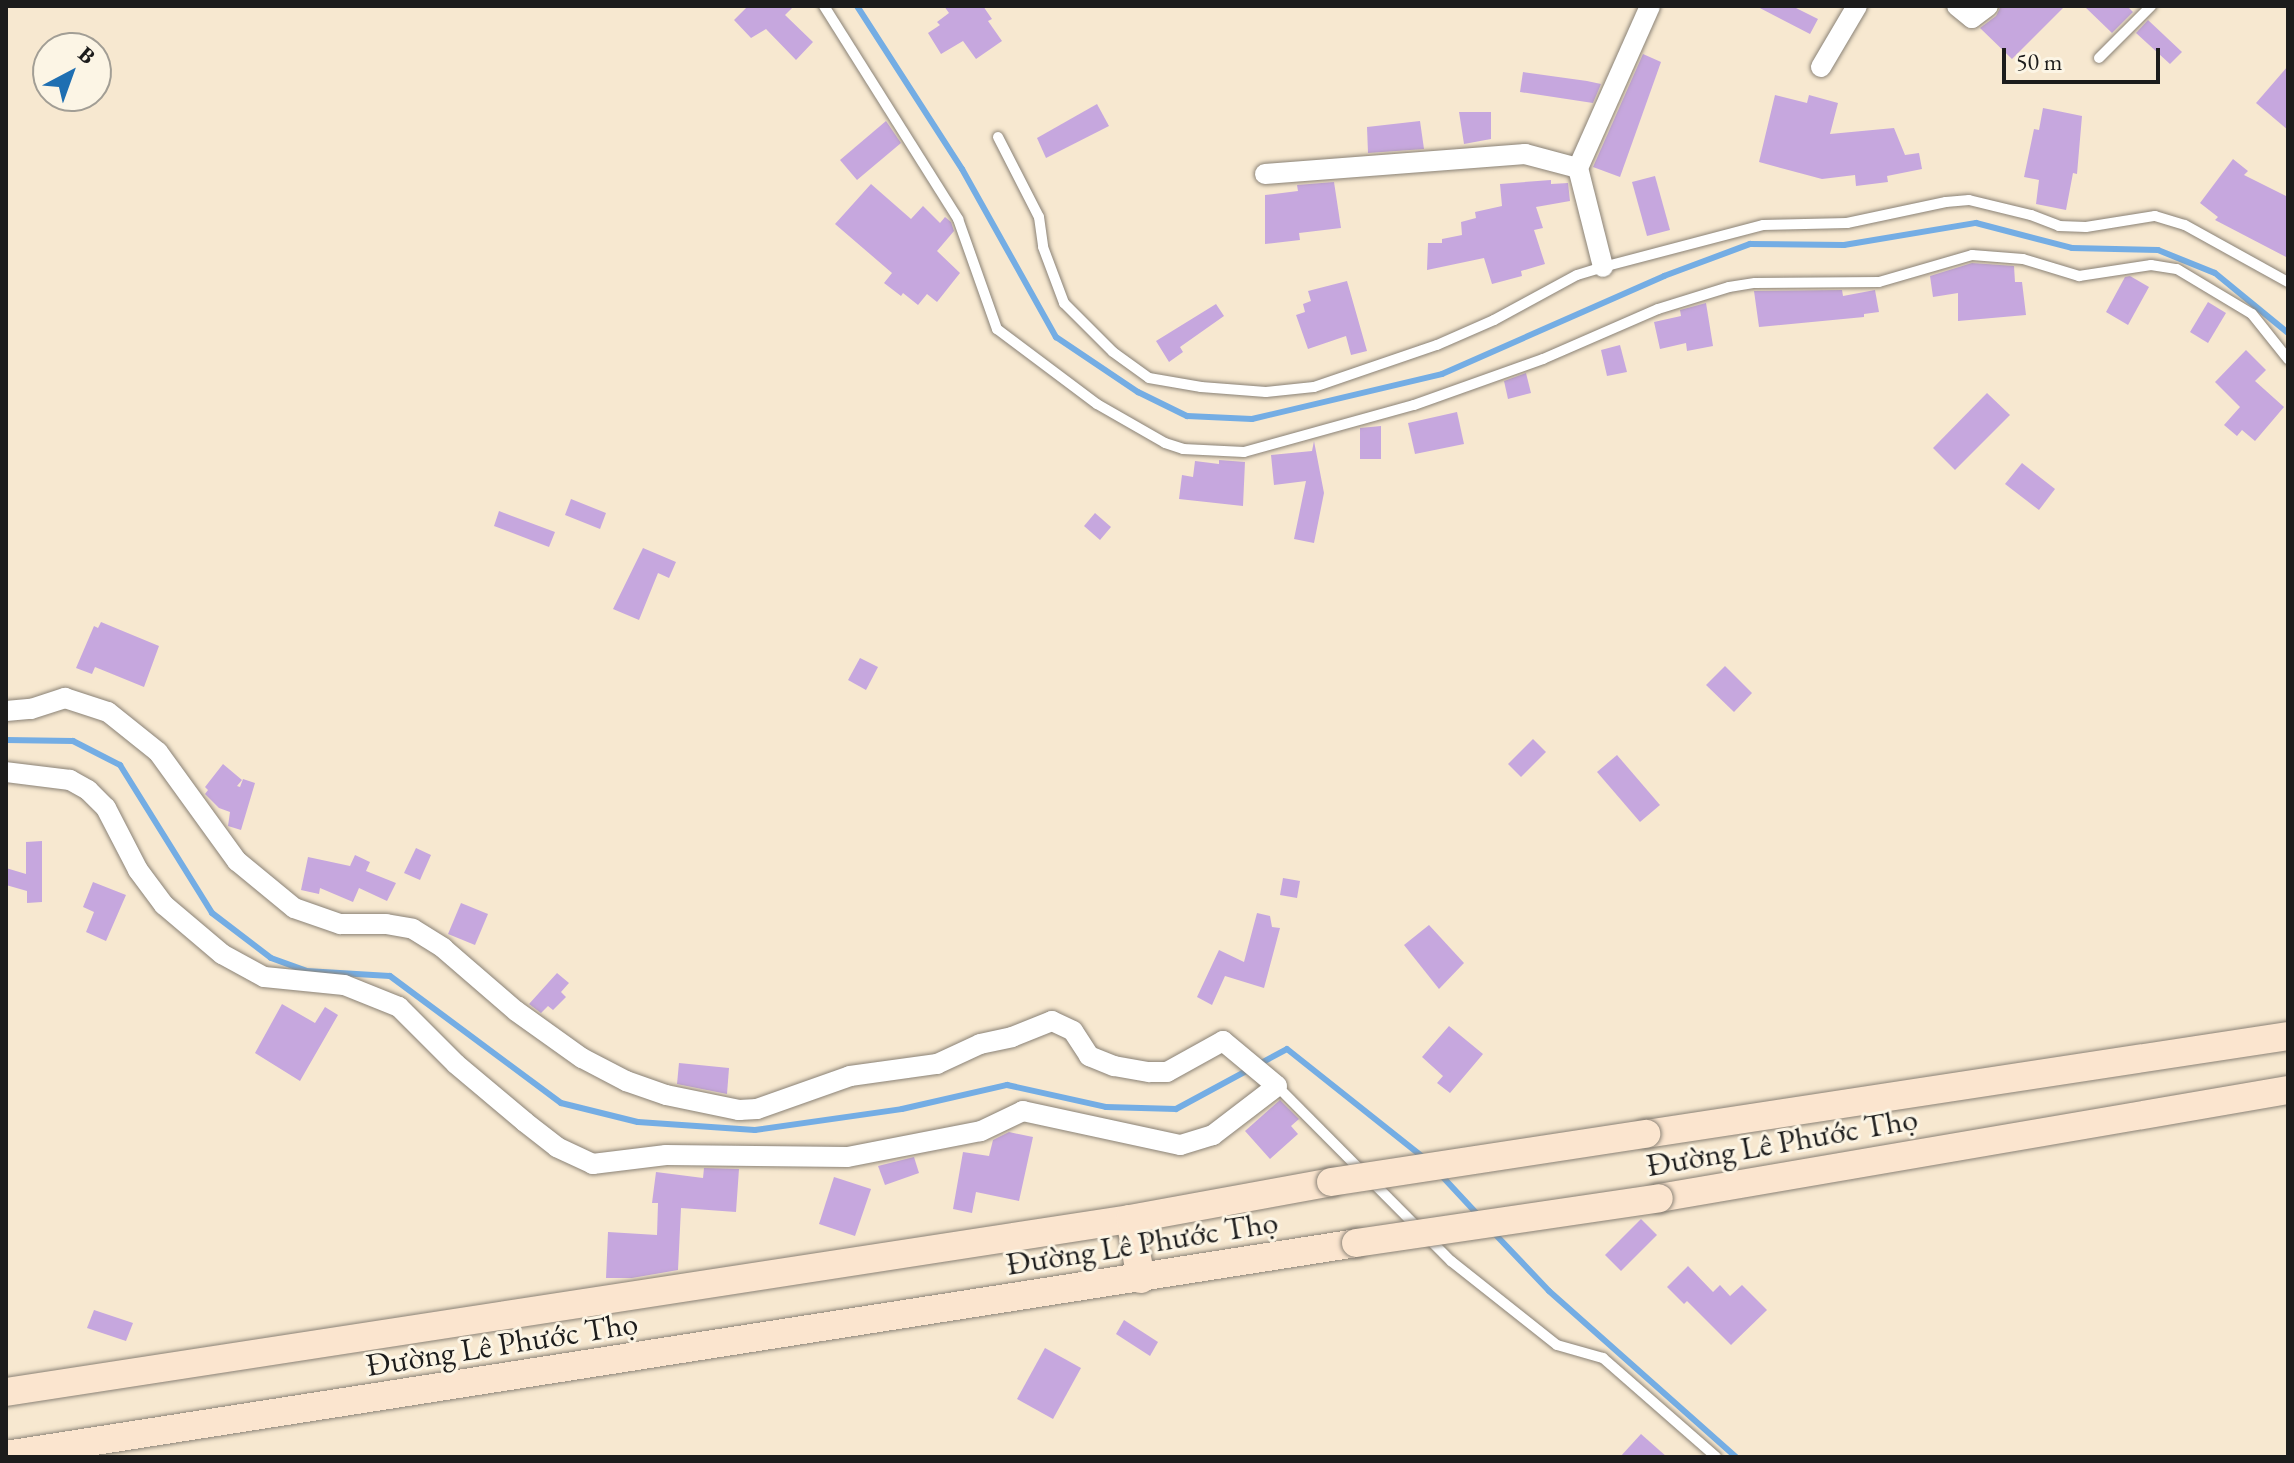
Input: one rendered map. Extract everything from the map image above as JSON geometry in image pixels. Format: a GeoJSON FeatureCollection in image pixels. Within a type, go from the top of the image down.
{"type":"FeatureCollection","features":[{"type":"Feature","properties":{"kind":"street"},"geometry":{"type":"LineString","coordinates":[[1603,267],[1578,168],[1650,6]]}},
{"type":"Feature","properties":{"kind":"street"},"geometry":{"type":"LineString","coordinates":[[1821,67],[1857,6]]}},
{"type":"Feature","properties":{"kind":"street"},"geometry":{"type":"LineString","coordinates":[[1957,6],[1972,18],[1988,6]]}},
{"type":"Feature","properties":{"kind":"street"},"geometry":{"type":"LineString","coordinates":[[1265,174],[1525,154],[1578,168]]}},
{"type":"Feature","properties":{"kind":"street"},"geometry":{"type":"LineString","coordinates":[[6,711],[31,709],[65,698],[108,712],[158,752],[237,861],[294,908],[340,924],[386,924],[413,929],[443,948],[516,1011],[582,1058],[626,1081],[666,1095],[739,1110],[757,1109],[850,1076],[937,1064],[980,1044],[1012,1037],[1052,1021],[1073,1031],[1089,1056],[1130,1069],[1167,1072],[1223,1041],[1272,1082],[1213,1135],[1180,1145],[1023,1111],[981,1131],[847,1157],[666,1155],[593,1164],[557,1147],[525,1122],[456,1064],[399,1007],[344,985],[264,977],[222,954],[164,905],[138,870],[106,808],[88,790],[70,780],[6,772]]}},
{"type":"Feature","properties":{"kind":"street","name":"Đường Lê Phước Thọ"},"geometry":{"type":"LineString","coordinates":[[6,1392],[1130,1219],[1331,1182],[2288,1036]]}},
{"type":"Feature","properties":{"kind":"street","name":"Đường Lê Phước Thọ"},"geometry":{"type":"LineString","coordinates":[[6,1455],[1659,1198],[2288,1090]]}},
{"type":"Feature","properties":{"kind":"street"},"geometry":{"type":"LineString","coordinates":[[1130,1219],[1141,1279]]}},
{"type":"Feature","properties":{"kind":"lane"},"geometry":{"type":"LineString","coordinates":[[824,6],[958,219],[997,329],[1097,404],[1165,443],[1183,449],[1244,452],[1414,405],[1569,348],[1658,309],[1729,287],[1766,282],[1879,282],[1972,255],[2023,259],[2079,276],[2151,265],[2177,269],[2252,314],[2288,359]]}},
{"type":"Feature","properties":{"kind":"lane"},"geometry":{"type":"LineString","coordinates":[[2099,58],[2151,6]]}},
{"type":"Feature","properties":{"kind":"lane"},"geometry":{"type":"LineString","coordinates":[[998,137],[1039,217],[1043,247],[1064,303],[1113,352],[1149,378],[1266,392],[1314,387],[1437,345],[1494,320],[1577,275],[1603,267],[1763,225],[1847,223],[1969,200],[2059,226],[2086,227],[2155,216],[2185,225],[2288,282]]}},
{"type":"Feature","properties":{"kind":"lane"},"geometry":{"type":"LineString","coordinates":[[1272,1082],[1451,1261],[1557,1345],[1603,1358],[1716,1457]]}},
{"type":"Feature","properties":{"kind":"building"},"geometry":{"type":"Polygon","coordinates":[[[748,6],[794,6],[785,15],[813,42],[796,60],[766,29],[751,38],[734,20],[748,6]]]}},
{"type":"Feature","properties":{"kind":"building"},"geometry":{"type":"Polygon","coordinates":[[[944,6],[983,6],[992,19],[988,21],[1002,41],[976,59],[963,41],[941,54],[928,33],[940,25],[937,22],[949,13],[944,6]]]}},
{"type":"Feature","properties":{"kind":"building"},"geometry":{"type":"Polygon","coordinates":[[[1756,6],[1792,6],[1818,19],[1810,34],[1756,6]]]}},
{"type":"Feature","properties":{"kind":"building"},"geometry":{"type":"Polygon","coordinates":[[[2001,6],[2065,6],[2012,59],[1980,28],[1996,16],[2001,6]]]}},
{"type":"Feature","properties":{"kind":"building"},"geometry":{"type":"Polygon","coordinates":[[[2084,6],[2127,6],[2133,12],[2112,33],[2084,6]]]}},
{"type":"Feature","properties":{"kind":"building"},"geometry":{"type":"Polygon","coordinates":[[[2148,20],[2182,52],[2170,64],[2136,33],[2148,20]]]}},
{"type":"Feature","properties":{"kind":"building"},"geometry":{"type":"Polygon","coordinates":[[[1643,54],[1661,62],[1620,177],[1593,167],[1643,54]]]}},
{"type":"Feature","properties":{"kind":"building"},"geometry":{"type":"Polygon","coordinates":[[[2288,66],[2288,130],[2256,103],[2288,66]]]}},
{"type":"Feature","properties":{"kind":"building"},"geometry":{"type":"Polygon","coordinates":[[[1523,72],[1601,84],[1593,103],[1520,92],[1523,72]]]}},
{"type":"Feature","properties":{"kind":"building"},"geometry":{"type":"Polygon","coordinates":[[[1775,95],[1807,103],[1809,95],[1838,103],[1830,134],[1894,128],[1905,155],[1919,153],[1922,169],[1887,176],[1888,182],[1856,186],[1855,175],[1822,179],[1759,162],[1775,95]]]}},
{"type":"Feature","properties":{"kind":"building"},"geometry":{"type":"Polygon","coordinates":[[[1097,104],[1109,126],[1046,158],[1037,138],[1097,104]]]}},
{"type":"Feature","properties":{"kind":"building"},"geometry":{"type":"Polygon","coordinates":[[[2043,108],[2082,116],[2077,174],[2073,173],[2066,210],[2036,204],[2039,180],[2024,177],[2034,129],[2039,130],[2043,108]]]}},
{"type":"Feature","properties":{"kind":"building"},"geometry":{"type":"Polygon","coordinates":[[[1459,112],[1491,112],[1491,139],[1464,144],[1459,112]]]}},
{"type":"Feature","properties":{"kind":"building"},"geometry":{"type":"Polygon","coordinates":[[[886,121],[901,143],[857,180],[840,160],[886,121]]]}},
{"type":"Feature","properties":{"kind":"building"},"geometry":{"type":"Polygon","coordinates":[[[1420,121],[1424,149],[1368,153],[1367,127],[1420,121]]]}},
{"type":"Feature","properties":{"kind":"building"},"geometry":{"type":"Polygon","coordinates":[[[2233,159],[2248,171],[2244,175],[2288,197],[2288,258],[2215,220],[2218,217],[2200,203],[2233,159]]]}},
{"type":"Feature","properties":{"kind":"building"},"geometry":{"type":"Polygon","coordinates":[[[1655,176],[1670,230],[1647,236],[1632,182],[1655,176]]]}},
{"type":"Feature","properties":{"kind":"building"},"geometry":{"type":"Polygon","coordinates":[[[1551,180],[1551,184],[1568,183],[1570,201],[1536,207],[1543,228],[1534,230],[1545,264],[1521,271],[1522,276],[1492,284],[1484,258],[1427,270],[1428,243],[1442,243],[1442,239],[1462,235],[1461,222],[1476,218],[1475,212],[1502,206],[1500,184],[1551,180]]]}},
{"type":"Feature","properties":{"kind":"building"},"geometry":{"type":"Polygon","coordinates":[[[1334,182],[1341,228],[1299,233],[1300,240],[1265,244],[1265,195],[1298,191],[1297,185],[1334,182]]]}},
{"type":"Feature","properties":{"kind":"building"},"geometry":{"type":"Polygon","coordinates":[[[871,184],[911,219],[923,206],[940,223],[945,217],[951,222],[954,231],[937,251],[960,273],[937,302],[927,294],[918,305],[884,283],[892,273],[835,224],[871,184]]]}},
{"type":"Feature","properties":{"kind":"building"},"geometry":{"type":"Polygon","coordinates":[[[1972,263],[2014,266],[2015,282],[2022,282],[2026,315],[1958,321],[1958,293],[1933,297],[1930,276],[1972,263]]]}},
{"type":"Feature","properties":{"kind":"building"},"geometry":{"type":"Polygon","coordinates":[[[2130,276],[2149,287],[2128,325],[2106,312],[2125,277],[2130,276]]]}},
{"type":"Feature","properties":{"kind":"building"},"geometry":{"type":"Polygon","coordinates":[[[1347,281],[1367,351],[1351,355],[1346,336],[1308,349],[1296,315],[1305,312],[1303,304],[1311,301],[1308,291],[1347,281]]]}},
{"type":"Feature","properties":{"kind":"building"},"geometry":{"type":"Polygon","coordinates":[[[1842,290],[1843,296],[1875,290],[1879,312],[1864,314],[1864,317],[1759,327],[1754,291],[1842,290]]]}},
{"type":"Feature","properties":{"kind":"building"},"geometry":{"type":"Polygon","coordinates":[[[2208,302],[2226,313],[2208,343],[2190,332],[2208,302]]]}},
{"type":"Feature","properties":{"kind":"building"},"geometry":{"type":"Polygon","coordinates":[[[1706,303],[1713,346],[1687,351],[1686,343],[1660,349],[1654,322],[1681,316],[1680,310],[1706,303]]]}},
{"type":"Feature","properties":{"kind":"building"},"geometry":{"type":"Polygon","coordinates":[[[1216,304],[1224,316],[1180,347],[1183,352],[1169,362],[1156,341],[1216,304]]]}},
{"type":"Feature","properties":{"kind":"building"},"geometry":{"type":"Polygon","coordinates":[[[1620,345],[1627,372],[1607,376],[1601,350],[1620,345]]]}},
{"type":"Feature","properties":{"kind":"building"},"geometry":{"type":"Polygon","coordinates":[[[2246,350],[2266,370],[2255,381],[2284,407],[2255,441],[2242,430],[2237,436],[2224,425],[2240,407],[2215,382],[2246,350]]]}},
{"type":"Feature","properties":{"kind":"building"},"geometry":{"type":"Polygon","coordinates":[[[1526,373],[1531,393],[1508,399],[1504,381],[1526,373]]]}},
{"type":"Feature","properties":{"kind":"building"},"geometry":{"type":"Polygon","coordinates":[[[1987,393],[2010,415],[1955,470],[1933,448],[1987,393]]]}},
{"type":"Feature","properties":{"kind":"building"},"geometry":{"type":"Polygon","coordinates":[[[1457,412],[1464,444],[1415,454],[1408,423],[1457,412]]]}},
{"type":"Feature","properties":{"kind":"building"},"geometry":{"type":"Polygon","coordinates":[[[1381,426],[1381,459],[1360,459],[1360,428],[1381,426]]]}},
{"type":"Feature","properties":{"kind":"building"},"geometry":{"type":"Polygon","coordinates":[[[1314,441],[1324,493],[1314,543],[1294,539],[1306,481],[1274,485],[1271,455],[1312,451],[1314,441]]]}},
{"type":"Feature","properties":{"kind":"building"},"geometry":{"type":"Polygon","coordinates":[[[1219,460],[1245,462],[1243,506],[1179,499],[1182,475],[1193,477],[1195,461],[1219,464],[1219,460]]]}},
{"type":"Feature","properties":{"kind":"building"},"geometry":{"type":"Polygon","coordinates":[[[2022,463],[2055,489],[2039,510],[2005,484],[2022,463]]]}},
{"type":"Feature","properties":{"kind":"building"},"geometry":{"type":"Polygon","coordinates":[[[571,499],[606,513],[600,529],[565,515],[571,499]]]}},
{"type":"Feature","properties":{"kind":"building"},"geometry":{"type":"Polygon","coordinates":[[[499,511],[555,532],[549,547],[494,526],[499,511]]]}},
{"type":"Feature","properties":{"kind":"building"},"geometry":{"type":"Polygon","coordinates":[[[1095,513],[1111,527],[1100,540],[1084,526],[1095,513]]]}},
{"type":"Feature","properties":{"kind":"building"},"geometry":{"type":"Polygon","coordinates":[[[643,548],[676,562],[669,578],[658,573],[639,620],[613,609],[643,548]]]}},
{"type":"Feature","properties":{"kind":"building"},"geometry":{"type":"Polygon","coordinates":[[[101,622],[159,646],[144,687],[95,667],[92,674],[76,668],[94,626],[98,628],[101,622]]]}},
{"type":"Feature","properties":{"kind":"building"},"geometry":{"type":"Polygon","coordinates":[[[860,658],[878,667],[866,690],[848,680],[860,658]]]}},
{"type":"Feature","properties":{"kind":"building"},"geometry":{"type":"Polygon","coordinates":[[[1725,666],[1752,693],[1734,712],[1706,685],[1725,666]]]}},
{"type":"Feature","properties":{"kind":"building"},"geometry":{"type":"Polygon","coordinates":[[[1533,739],[1546,752],[1521,777],[1508,764],[1533,739]]]}},
{"type":"Feature","properties":{"kind":"building"},"geometry":{"type":"Polygon","coordinates":[[[1617,755],[1660,805],[1640,822],[1597,772],[1617,755]]]}},
{"type":"Feature","properties":{"kind":"building"},"geometry":{"type":"Polygon","coordinates":[[[223,764],[242,780],[237,786],[240,787],[243,779],[255,783],[241,830],[228,826],[230,812],[219,808],[205,794],[208,790],[205,787],[223,764]]]}},
{"type":"Feature","properties":{"kind":"building"},"geometry":{"type":"Polygon","coordinates":[[[42,841],[42,902],[27,903],[27,891],[6,885],[6,868],[26,874],[26,842],[42,841]]]}},
{"type":"Feature","properties":{"kind":"building"},"geometry":{"type":"Polygon","coordinates":[[[416,848],[431,855],[420,880],[404,873],[416,848]]]}},
{"type":"Feature","properties":{"kind":"building"},"geometry":{"type":"Polygon","coordinates":[[[355,855],[370,862],[366,871],[396,883],[387,901],[359,888],[353,902],[320,888],[319,894],[301,890],[308,857],[350,866],[355,855]]]}},
{"type":"Feature","properties":{"kind":"building"},"geometry":{"type":"Polygon","coordinates":[[[1283,878],[1300,881],[1297,898],[1280,895],[1283,878]]]}},
{"type":"Feature","properties":{"kind":"building"},"geometry":{"type":"Polygon","coordinates":[[[93,882],[126,895],[106,941],[86,932],[94,912],[83,907],[93,882]]]}},
{"type":"Feature","properties":{"kind":"building"},"geometry":{"type":"Polygon","coordinates":[[[461,903],[488,914],[475,945],[448,934],[461,903]]]}},
{"type":"Feature","properties":{"kind":"building"},"geometry":{"type":"Polygon","coordinates":[[[1257,913],[1270,916],[1272,927],[1280,928],[1264,988],[1225,976],[1212,1005],[1197,997],[1219,950],[1244,962],[1257,913]]]}},
{"type":"Feature","properties":{"kind":"building"},"geometry":{"type":"Polygon","coordinates":[[[1429,925],[1464,963],[1439,989],[1404,945],[1429,925]]]}},
{"type":"Feature","properties":{"kind":"building"},"geometry":{"type":"Polygon","coordinates":[[[557,973],[569,983],[561,992],[566,997],[553,1010],[548,1006],[541,1013],[529,1004],[557,973]]]}},
{"type":"Feature","properties":{"kind":"building"},"geometry":{"type":"Polygon","coordinates":[[[282,1004],[315,1023],[325,1007],[338,1015],[300,1081],[255,1053],[282,1004]]]}},
{"type":"Feature","properties":{"kind":"building"},"geometry":{"type":"Polygon","coordinates":[[[1449,1026],[1483,1054],[1450,1093],[1437,1083],[1443,1076],[1422,1057],[1449,1026]]]}},
{"type":"Feature","properties":{"kind":"building"},"geometry":{"type":"Polygon","coordinates":[[[679,1063],[729,1068],[727,1094],[677,1084],[679,1063]]]}},
{"type":"Feature","properties":{"kind":"building"},"geometry":{"type":"Polygon","coordinates":[[[1280,1100],[1299,1119],[1291,1126],[1298,1134],[1270,1159],[1245,1131],[1280,1100]]]}},
{"type":"Feature","properties":{"kind":"building"},"geometry":{"type":"Polygon","coordinates":[[[1009,1132],[1033,1137],[1019,1201],[976,1192],[972,1213],[953,1209],[963,1152],[989,1156],[993,1140],[1009,1132]]]}},
{"type":"Feature","properties":{"kind":"building"},"geometry":{"type":"Polygon","coordinates":[[[914,1157],[919,1173],[885,1185],[878,1166],[914,1157]]]}},
{"type":"Feature","properties":{"kind":"building"},"geometry":{"type":"Polygon","coordinates":[[[704,1168],[739,1169],[736,1212],[681,1208],[678,1270],[632,1278],[606,1278],[608,1232],[657,1235],[658,1203],[652,1203],[656,1172],[703,1178],[704,1168]]]}},
{"type":"Feature","properties":{"kind":"building"},"geometry":{"type":"Polygon","coordinates":[[[834,1177],[871,1189],[855,1236],[819,1224],[834,1177]]]}},
{"type":"Feature","properties":{"kind":"building"},"geometry":{"type":"Polygon","coordinates":[[[1641,1219],[1657,1235],[1621,1271],[1605,1255],[1641,1219]]]}},
{"type":"Feature","properties":{"kind":"building"},"geometry":{"type":"Polygon","coordinates":[[[1688,1266],[1713,1292],[1720,1285],[1730,1296],[1742,1285],[1767,1310],[1731,1345],[1687,1301],[1684,1304],[1667,1287],[1688,1266]]]}},
{"type":"Feature","properties":{"kind":"building"},"geometry":{"type":"Polygon","coordinates":[[[94,1310],[133,1323],[126,1341],[87,1328],[94,1310]]]}},
{"type":"Feature","properties":{"kind":"building"},"geometry":{"type":"Polygon","coordinates":[[[1124,1320],[1158,1342],[1150,1356],[1116,1334],[1124,1320]]]}},
{"type":"Feature","properties":{"kind":"building"},"geometry":{"type":"Polygon","coordinates":[[[1045,1348],[1081,1368],[1053,1419],[1017,1399],[1045,1348]]]}},
{"type":"Feature","properties":{"kind":"building"},"geometry":{"type":"Polygon","coordinates":[[[1641,1434],[1667,1457],[1620,1457],[1641,1434]]]}},
{"type":"Feature","properties":{"kind":"waterway"},"geometry":{"type":"LineString","coordinates":[[857,6],[962,169],[1056,337],[1138,392],[1187,416],[1252,419],[1442,374],[1664,276],[1750,244],[1844,245],[1976,223],[2072,248],[2158,250],[2215,273],[2288,333]]}},
{"type":"Feature","properties":{"kind":"waterway"},"geometry":{"type":"LineString","coordinates":[[6,740],[73,741],[120,765],[212,913],[271,958],[306,971],[390,976],[561,1103],[638,1122],[755,1130],[902,1109],[1007,1085],[1106,1107],[1176,1109],[1287,1049],[1424,1158]]}},
{"type":"Feature","properties":{"kind":"waterway"},"geometry":{"type":"LineString","coordinates":[[1440,1174],[1479,1216]]}},
{"type":"Feature","properties":{"kind":"waterway"},"geometry":{"type":"LineString","coordinates":[[1494,1233],[1549,1291],[1736,1457]]}}]}
